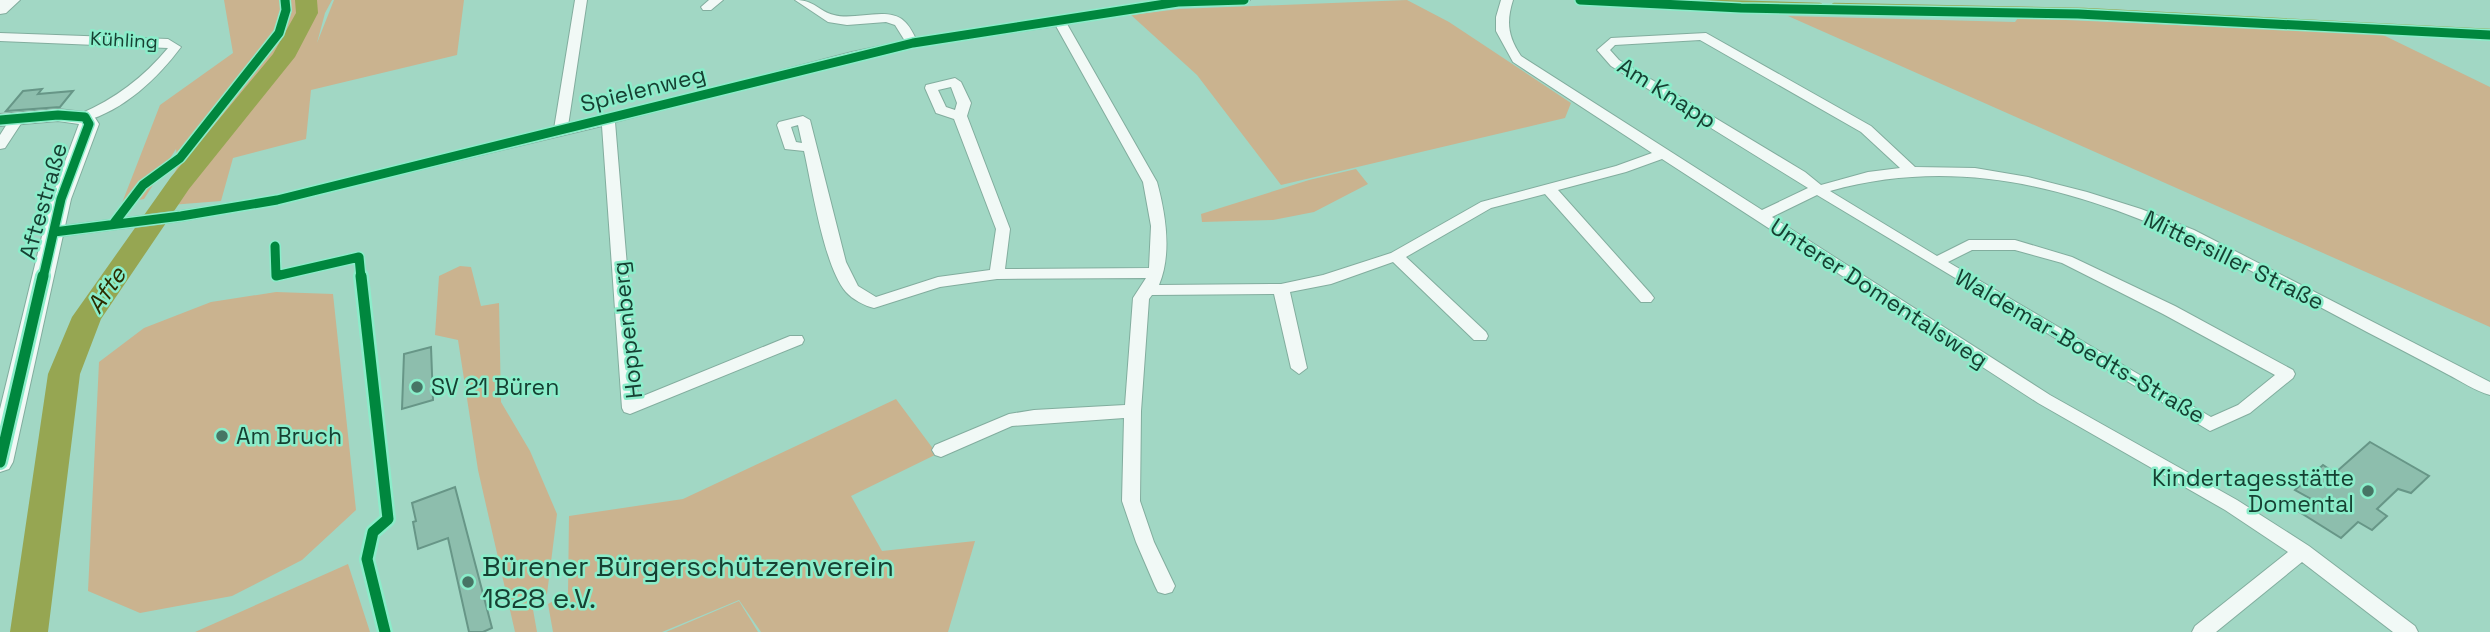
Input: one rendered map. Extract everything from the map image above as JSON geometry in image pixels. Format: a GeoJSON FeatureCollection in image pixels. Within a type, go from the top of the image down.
{"type":"FeatureCollection","features":[{"type":"Feature","properties":{"kind":"main road"},"geometry":{"type":"LineString","coordinates":[[0,9],[11,0]]}},
{"type":"Feature","properties":{"kind":"main road"},"geometry":{"type":"LineString","coordinates":[[8,120],[69,114],[85,117]]}},
{"type":"Feature","properties":{"kind":"main road","name":"Aftestraße"},"geometry":{"type":"LineString","coordinates":[[0,462],[61,199],[89,124],[85,117]]}},
{"type":"Feature","properties":{"kind":"street"},"geometry":{"type":"LineString","coordinates":[[560,132],[581,0]]}},
{"type":"Feature","properties":{"kind":"street"},"geometry":{"type":"LineString","coordinates":[[802,0],[828,18],[847,21],[887,18],[898,22],[913,43]]}},
{"type":"Feature","properties":{"kind":"street","name":"Spielenweg"},"geometry":{"type":"LineString","coordinates":[[54,232],[181,216],[277,200],[608,120],[851,56],[913,43],[1178,2],[1244,0]]}},
{"type":"Feature","properties":{"kind":"street","name":"Unterer Domentalsweg"},"geometry":{"type":"LineString","coordinates":[[1507,0],[1500,19],[1503,40],[1517,59],[2044,399],[2231,505],[2302,551],[2408,632]]}},
{"type":"Feature","properties":{"kind":"street"},"geometry":{"type":"LineString","coordinates":[[1060,22],[1150,182],[1157,204],[1154,282],[1141,298],[1130,500],[1165,586]]}},
{"type":"Feature","properties":{"kind":"street","name":"Am Knapp"},"geometry":{"type":"LineString","coordinates":[[1817,188],[1800,175],[1615,63],[1603,50],[1611,42],[1702,36],[1866,129],[1911,171]]}},
{"type":"Feature","properties":{"kind":"street","name":"Kühling"},"geometry":{"type":"LineString","coordinates":[[0,37],[118,39],[168,43],[175,47],[115,102],[85,117]]}},
{"type":"Feature","properties":{"kind":"street"},"geometry":{"type":"LineString","coordinates":[[960,116],[1003,229],[997,274]]}},
{"type":"Feature","properties":{"kind":"street"},"geometry":{"type":"LineString","coordinates":[[0,145],[8,120]]}},
{"type":"Feature","properties":{"kind":"street","name":"Hoppenberg"},"geometry":{"type":"LineString","coordinates":[[608,120],[630,408],[796,340]]}},
{"type":"Feature","properties":{"kind":"street"},"geometry":{"type":"LineString","coordinates":[[810,148],[838,262],[852,289],[874,303],[938,282],[997,274],[1281,289],[1326,280],[1396,256],[1486,205],[1621,169],[1661,153]]}},
{"type":"Feature","properties":{"kind":"street","name":"Mittersiller Straße"},"geometry":{"type":"LineString","coordinates":[[1761,216],[1817,188],[1850,179],[1911,171],[2001,175],[2046,185],[2137,212],[2189,233],[2490,389]]}},
{"type":"Feature","properties":{"kind":"street"},"geometry":{"type":"LineString","coordinates":[[1548,188],[1646,299]]}},
{"type":"Feature","properties":{"kind":"street","name":"Waldemar-Boedts-Straße"},"geometry":{"type":"LineString","coordinates":[[1817,188],[1937,262],[2210,425],[2244,409],[2287,374],[2169,310],[2067,260],[2015,246],[1969,245],[1937,262]]}},
{"type":"Feature","properties":{"kind":"street"},"geometry":{"type":"LineString","coordinates":[[1396,256],[1480,336]]}},
{"type":"Feature","properties":{"kind":"street"},"geometry":{"type":"LineString","coordinates":[[1281,289],[1299,368]]}},
{"type":"Feature","properties":{"kind":"street"},"geometry":{"type":"LineString","coordinates":[[941,450],[1009,420],[1034,416],[1133,411]]}},
{"type":"Feature","properties":{"kind":"street"},"geometry":{"type":"LineString","coordinates":[[2202,632],[2302,551]]}},
{"type":"Feature","properties":{"kind":"shaded area"},"geometry":{"type":"Polygon","coordinates":[[[224,0],[332,0],[325,13],[317,43],[334,0],[464,0],[457,55],[311,90],[306,139],[233,158],[221,201],[158,206],[178,166],[176,149],[144,199],[122,203],[160,105],[233,53],[224,0]]]}},
{"type":"Feature","properties":{"kind":"shaded area"},"geometry":{"type":"Polygon","coordinates":[[[1407,0],[1449,22],[1571,103],[1565,118],[1281,185],[1197,75],[1131,15],[1179,9],[1407,0]]]}},
{"type":"Feature","properties":{"kind":"shaded area"},"geometry":{"type":"Polygon","coordinates":[[[1788,16],[2015,22],[2018,18],[2381,34],[2490,87],[2490,327],[1788,16]]]}},
{"type":"Feature","properties":{"kind":"shaded area"},"geometry":{"type":"Polygon","coordinates":[[[1356,169],[1368,184],[1314,212],[1273,220],[1202,222],[1201,214],[1309,180],[1356,169]]]}},
{"type":"Feature","properties":{"kind":"shaded area"},"geometry":{"type":"Polygon","coordinates":[[[460,266],[471,267],[481,306],[499,303],[501,402],[530,451],[557,514],[547,594],[532,604],[537,632],[515,632],[478,470],[458,340],[435,335],[439,276],[460,266]]]}},
{"type":"Feature","properties":{"kind":"shaded area","name":"Am Bruch"},"geometry":{"type":"Polygon","coordinates":[[[276,292],[333,294],[356,510],[302,560],[232,596],[140,613],[88,591],[99,362],[144,328],[211,302],[276,292]]]}},
{"type":"Feature","properties":{"kind":"shaded area"},"geometry":{"type":"Polygon","coordinates":[[[896,399],[937,454],[851,496],[882,551],[975,541],[948,632],[761,632],[739,600],[662,632],[553,632],[548,604],[568,593],[569,516],[683,499],[896,399]]]}},
{"type":"Feature","properties":{"kind":"shaded area"},"geometry":{"type":"Polygon","coordinates":[[[348,564],[370,632],[195,632],[348,564]]]}},
{"type":"Feature","properties":{"kind":"shaded area"},"geometry":{"type":"Polygon","coordinates":[[[739,601],[758,632],[666,632],[739,601]]]}},
{"type":"Feature","properties":{"kind":"building"},"geometry":{"type":"Polygon","coordinates":[[[42,89],[38,94],[73,91],[60,107],[6,111],[23,91],[42,89]]]}},
{"type":"Feature","properties":{"kind":"building","name":"SV 21 Büren"},"geometry":{"type":"Polygon","coordinates":[[[431,347],[433,400],[402,409],[404,354],[431,347]]]}},
{"type":"Feature","properties":{"kind":"building","name":"Kindertagesstätte Domental"},"geometry":{"type":"Polygon","coordinates":[[[2370,442],[2429,476],[2411,493],[2398,489],[2377,509],[2387,516],[2372,530],[2358,522],[2341,538],[2298,511],[2311,499],[2295,490],[2323,465],[2335,473],[2370,442]]]}},
{"type":"Feature","properties":{"kind":"building","name":"Bürener Bürgerschützenverein 1828 e.V."},"geometry":{"type":"Polygon","coordinates":[[[455,487],[492,628],[483,632],[469,632],[448,538],[418,549],[412,503],[455,487]]]}},
{"type":"Feature","properties":{"kind":"waterway","name":"Afte"},"geometry":{"type":"LineString","coordinates":[[29,632],[64,374],[87,317],[180,183],[283,57],[307,13],[306,0]]}},
{"type":"Feature","properties":{"kind":"waterway"},"geometry":{"type":"LineString","coordinates":[[1650,0],[1820,5]]}},
{"type":"Feature","properties":{"kind":"waterway"},"geometry":{"type":"LineString","coordinates":[[1834,5],[2084,10],[2490,31]]}},
{"type":"Feature","properties":{"kind":"cycle path"},"geometry":{"type":"LineString","coordinates":[[114,223],[143,185],[180,158],[279,33],[286,10],[285,0]]}},
{"type":"Feature","properties":{"kind":"cycle path"},"geometry":{"type":"LineString","coordinates":[[54,232],[181,216],[277,200],[913,43],[1178,2],[1244,0]]}},
{"type":"Feature","properties":{"kind":"cycle path"},"geometry":{"type":"LineString","coordinates":[[1580,0],[1741,8],[2078,14],[2490,35]]}},
{"type":"Feature","properties":{"kind":"cycle path"},"geometry":{"type":"LineString","coordinates":[[0,120],[58,115],[85,117],[89,124],[61,199],[0,462]]}},
{"type":"Feature","properties":{"kind":"cycle path"},"geometry":{"type":"LineString","coordinates":[[275,246],[276,276],[359,257],[388,519],[373,532],[367,559],[385,632]]}},
{"type":"Feature","properties":{"kind":"place","name":"SV 21 Büren"},"geometry":{"type":"Point","coordinates":[417,387]}},
{"type":"Feature","properties":{"kind":"place","name":"Am Bruch"},"geometry":{"type":"Point","coordinates":[222,436]}},
{"type":"Feature","properties":{"kind":"place","name":"Kindertagesstätte Domental"},"geometry":{"type":"Point","coordinates":[2368,491]}},
{"type":"Feature","properties":{"kind":"place","name":"Bürener Bürgerschützenverein 1828 e.V."},"geometry":{"type":"Point","coordinates":[468,582]}}]}
